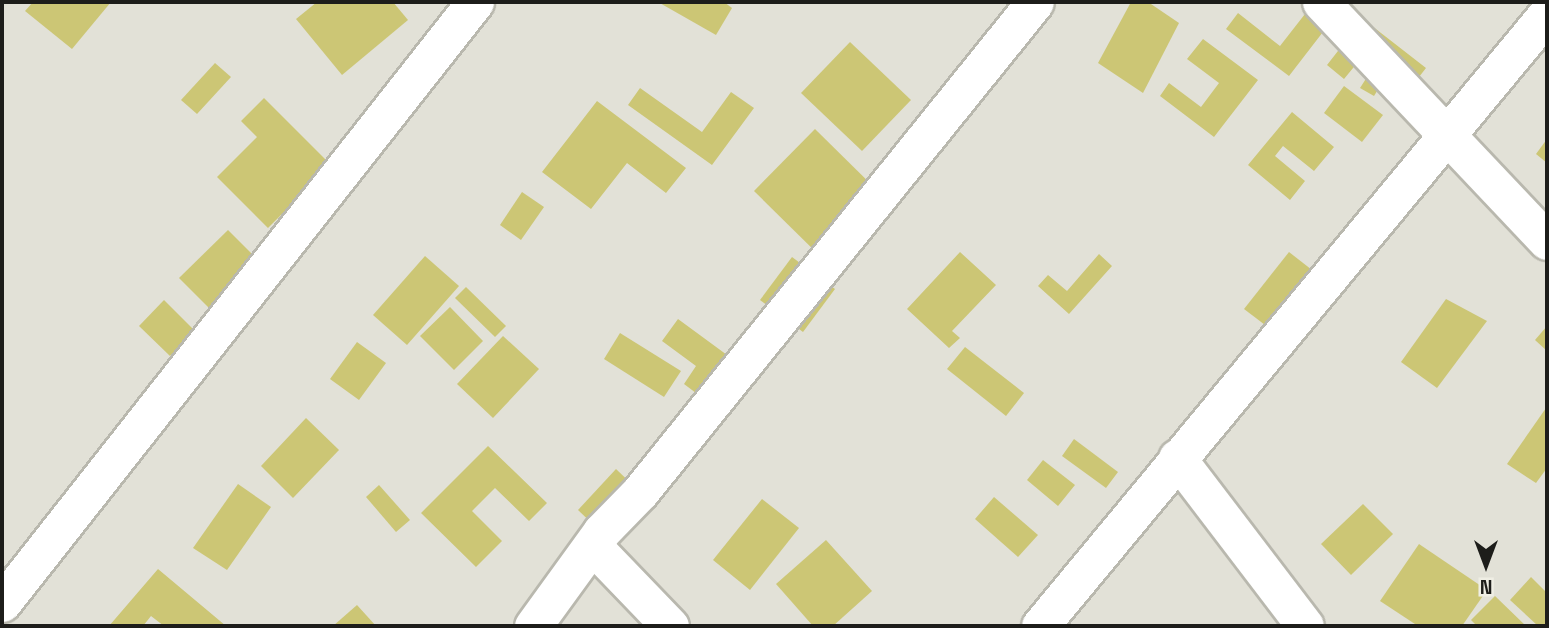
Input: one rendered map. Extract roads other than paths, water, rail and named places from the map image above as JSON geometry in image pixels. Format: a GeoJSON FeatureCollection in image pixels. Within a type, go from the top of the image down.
{"type":"FeatureCollection","features":[{"type":"Feature","properties":{"kind":"street"},"geometry":{"type":"LineString","coordinates":[[2,603],[475,2]]}},
{"type":"Feature","properties":{"kind":"street"},"geometry":{"type":"LineString","coordinates":[[533,626],[555,593],[1035,2]]}},
{"type":"Feature","properties":{"kind":"street"},"geometry":{"type":"LineString","coordinates":[[1321,2],[1547,241]]}},
{"type":"Feature","properties":{"kind":"street"},"geometry":{"type":"LineString","coordinates":[[1040,626],[1547,14]]}},
{"type":"Feature","properties":{"kind":"street"},"geometry":{"type":"LineString","coordinates":[[1177,458],[1305,626]]}},
{"type":"Feature","properties":{"kind":"street"},"geometry":{"type":"LineString","coordinates":[[593,546],[670,626]]}}]}
